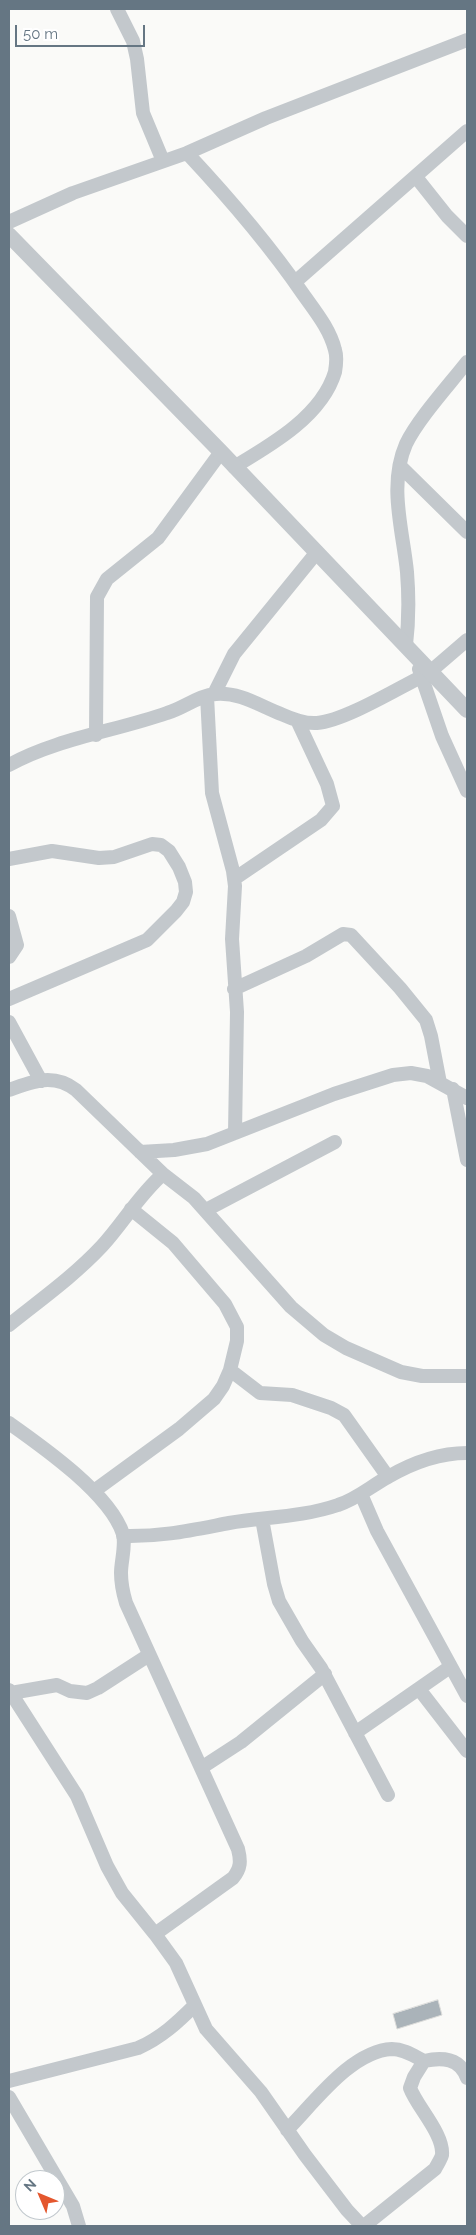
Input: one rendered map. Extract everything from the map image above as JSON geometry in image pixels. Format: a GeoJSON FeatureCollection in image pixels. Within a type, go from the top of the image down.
{"type":"FeatureCollection","features":[{"type":"Feature","properties":{"kind":"street"},"geometry":{"type":"LineString","coordinates":[[117,9],[133,41],[143,113],[163,161]]}},
{"type":"Feature","properties":{"kind":"street"},"geometry":{"type":"LineString","coordinates":[[9,222],[73,193],[187,153],[266,118],[467,40]]}},
{"type":"Feature","properties":{"kind":"street"},"geometry":{"type":"LineString","coordinates":[[295,282],[467,131]]}},
{"type":"Feature","properties":{"kind":"street"},"geometry":{"type":"LineString","coordinates":[[187,153],[243,213],[295,282],[331,337],[336,351],[335,370],[330,385],[318,401],[286,434],[234,466]]}},
{"type":"Feature","properties":{"kind":"street"},"geometry":{"type":"LineString","coordinates":[[416,177],[447,216],[467,236]]}},
{"type":"Feature","properties":{"kind":"street"},"geometry":{"type":"LineString","coordinates":[[9,235],[411,650],[426,674],[467,710]]}},
{"type":"Feature","properties":{"kind":"street"},"geometry":{"type":"LineString","coordinates":[[411,650],[409,602],[398,500],[400,466],[406,444],[416,428],[467,362]]}},
{"type":"Feature","properties":{"kind":"street"},"geometry":{"type":"LineString","coordinates":[[96,735],[97,597],[101,587],[117,570],[158,538],[221,452]]}},
{"type":"Feature","properties":{"kind":"street"},"geometry":{"type":"LineString","coordinates":[[400,466],[467,532]]}},
{"type":"Feature","properties":{"kind":"street"},"geometry":{"type":"LineString","coordinates":[[235,1133],[237,1012],[232,939],[234,879],[212,793],[211,695],[240,646],[317,552]]}},
{"type":"Feature","properties":{"kind":"street"},"geometry":{"type":"LineString","coordinates":[[9,764],[42,748],[96,735],[170,713],[211,695],[242,697],[297,720],[316,724],[329,721],[346,715],[426,674],[467,640]]}},
{"type":"Feature","properties":{"kind":"street"},"geometry":{"type":"LineString","coordinates":[[426,674],[442,736],[467,791]]}},
{"type":"Feature","properties":{"kind":"street"},"geometry":{"type":"LineString","coordinates":[[234,879],[321,820],[333,806],[327,784],[297,720]]}},
{"type":"Feature","properties":{"kind":"street"},"geometry":{"type":"LineString","coordinates":[[9,859],[52,851],[106,858],[152,844],[161,845],[169,851],[179,867],[185,882],[186,892],[183,902],[176,911],[146,940],[9,999]]}},
{"type":"Feature","properties":{"kind":"street"},"geometry":{"type":"LineString","coordinates":[[9,916],[17,945],[9,957]]}},
{"type":"Feature","properties":{"kind":"street"},"geometry":{"type":"LineString","coordinates":[[234,989],[306,956],[343,934],[351,934],[406,994],[426,1020],[440,1083]]}},
{"type":"Feature","properties":{"kind":"street"},"geometry":{"type":"LineString","coordinates":[[9,1022],[41,1081]]}},
{"type":"Feature","properties":{"kind":"street"},"geometry":{"type":"LineString","coordinates":[[140,1152],[194,1147],[334,1094],[393,1075],[411,1073],[427,1076],[467,1098]]}},
{"type":"Feature","properties":{"kind":"street"},"geometry":{"type":"LineString","coordinates":[[9,1090],[55,1079],[71,1086],[163,1174],[194,1198],[291,1307],[324,1335],[346,1348],[401,1372],[422,1376],[467,1376]]}},
{"type":"Feature","properties":{"kind":"street"},"geometry":{"type":"LineString","coordinates":[[454,1090],[467,1160]]}},
{"type":"Feature","properties":{"kind":"street"},"geometry":{"type":"LineString","coordinates":[[206,1210],[336,1142]]}},
{"type":"Feature","properties":{"kind":"street"},"geometry":{"type":"LineString","coordinates":[[9,1326],[87,1262],[103,1245],[150,1185],[163,1174]]}},
{"type":"Feature","properties":{"kind":"street"},"geometry":{"type":"LineString","coordinates":[[94,1491],[199,1413],[224,1386],[237,1341],[237,1328],[225,1304],[173,1243],[131,1209]]}},
{"type":"Feature","properties":{"kind":"street"},"geometry":{"type":"LineString","coordinates":[[230,1370],[260,1393],[292,1395],[331,1408],[344,1416],[388,1477]]}},
{"type":"Feature","properties":{"kind":"street"},"geometry":{"type":"LineString","coordinates":[[9,1423],[94,1491],[118,1524],[124,1536],[122,1589],[126,1603],[241,1859],[240,1869],[233,1878],[156,1934]]}},
{"type":"Feature","properties":{"kind":"street"},"geometry":{"type":"LineString","coordinates":[[124,1536],[150,1537],[294,1515],[337,1506],[388,1477],[436,1457],[454,1453],[467,1453]]}},
{"type":"Feature","properties":{"kind":"street"},"geometry":{"type":"LineString","coordinates":[[361,1494],[377,1531],[467,1696]]}},
{"type":"Feature","properties":{"kind":"street"},"geometry":{"type":"LineString","coordinates":[[262,1519],[279,1601],[302,1641],[325,1674],[388,1795]]}},
{"type":"Feature","properties":{"kind":"street"},"geometry":{"type":"LineString","coordinates":[[149,1655],[87,1693],[70,1691],[57,1685],[11,1698],[77,1796],[107,1866],[122,1893],[156,1934],[176,1963],[206,2029],[261,2092],[346,2210],[363,2226],[435,2169],[442,2155],[441,2145],[435,2132],[413,2097],[410,2088],[414,2077],[424,2061]]}},
{"type":"Feature","properties":{"kind":"street"},"geometry":{"type":"LineString","coordinates":[[355,1734],[450,1667]]}},
{"type":"Feature","properties":{"kind":"street"},"geometry":{"type":"LineString","coordinates":[[201,1768],[241,1742],[325,1674]]}},
{"type":"Feature","properties":{"kind":"street"},"geometry":{"type":"LineString","coordinates":[[419,1689],[467,1751]]}},
{"type":"Feature","properties":{"kind":"street"},"geometry":{"type":"LineString","coordinates":[[9,2082],[138,2048],[152,2042],[180,2020],[195,2005]]}},
{"type":"Feature","properties":{"kind":"street"},"geometry":{"type":"LineString","coordinates":[[287,2130],[347,2069],[364,2058],[392,2049],[404,2051],[424,2061],[438,2058],[449,2059],[460,2066],[467,2078]]}},
{"type":"Feature","properties":{"kind":"street"},"geometry":{"type":"LineString","coordinates":[[9,2098],[78,2222],[92,2226]]}},
{"type":"Feature","properties":{"kind":"building"},"geometry":{"type":"Polygon","coordinates":[[[438,2000],[442,2015],[397,2029],[393,2014],[438,2000]]]}}]}
